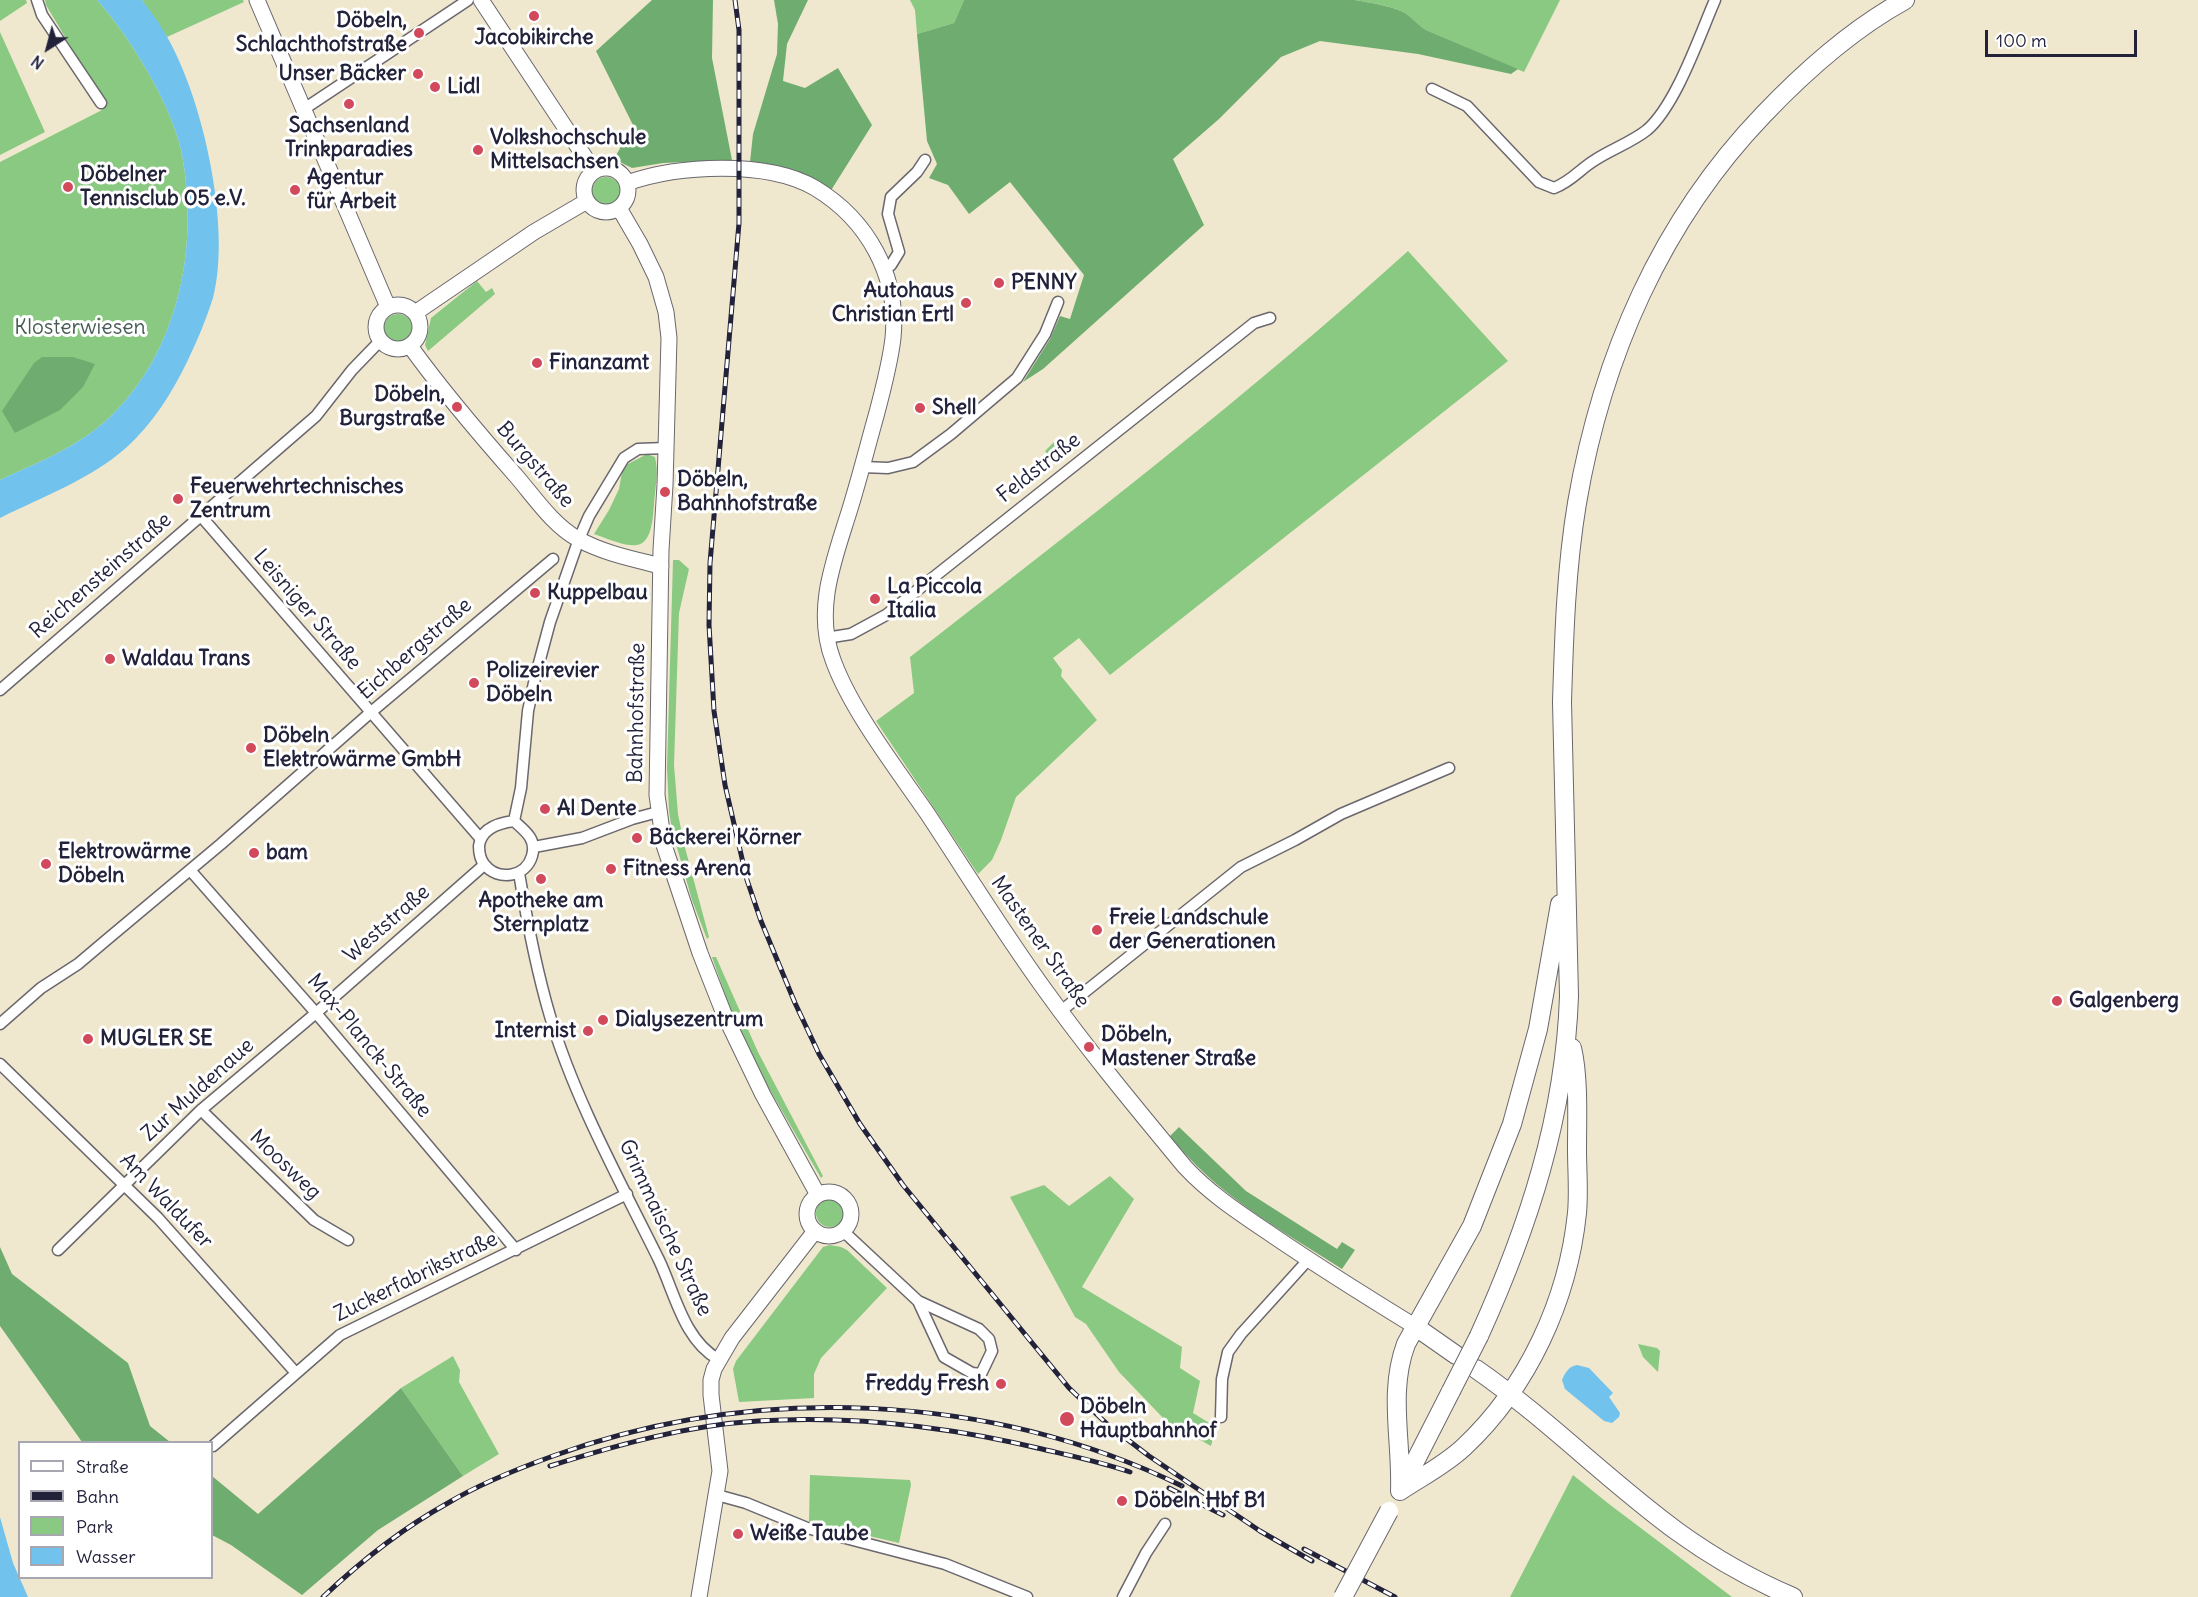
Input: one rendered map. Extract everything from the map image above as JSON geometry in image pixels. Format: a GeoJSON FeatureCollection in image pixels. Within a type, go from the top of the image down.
{"type":"FeatureCollection","features":[{"type":"Feature","properties":{"kind":"main road"},"geometry":{"type":"LineString","coordinates":[[257,0],[388,307]]}},
{"type":"Feature","properties":{"kind":"main road"},"geometry":{"type":"LineString","coordinates":[[481,0],[594,171]]}},
{"type":"Feature","properties":{"kind":"main road"},"geometry":{"type":"LineString","coordinates":[[1343,1597],[1479,1336],[1509,1267],[1537,1187],[1556,1113],[1568,1029],[1562,702],[1571,555],[1577,504],[1588,449],[1600,400],[1616,351],[1645,283],[1664,248],[1693,200],[1732,149],[1785,92],[1815,64],[1855,32],[1905,0]]}},
{"type":"Feature","properties":{"kind":"main road"},"geometry":{"type":"LineString","coordinates":[[613,169],[624,177],[627,183],[627,197],[620,208],[605,213],[591,207],[584,195],[585,183],[594,171],[613,169]]}},
{"type":"Feature","properties":{"kind":"main road","name":"Mastener Straße"},"geometry":{"type":"LineString","coordinates":[[627,183],[672,172],[766,170],[794,177],[832,200],[859,224],[878,253],[885,270],[893,298],[893,339],[887,372],[828,584],[824,617],[826,638],[837,672],[866,722],[1061,1011],[1198,1181],[1308,1260],[1416,1327]]}},
{"type":"Feature","properties":{"kind":"main road"},"geometry":{"type":"LineString","coordinates":[[415,313],[534,232],[587,201]]}},
{"type":"Feature","properties":{"kind":"main road","name":"Bahnhofstraße"},"geometry":{"type":"LineString","coordinates":[[620,208],[653,268],[666,312],[669,349],[661,566],[657,786],[658,812],[664,845],[708,976],[753,1075],[818,1195]]}},
{"type":"Feature","properties":{"kind":"main road"},"geometry":{"type":"LineString","coordinates":[[400,305],[415,313],[420,328],[417,338],[410,346],[394,349],[380,341],[376,332],[376,322],[380,313],[388,307],[400,305]]}},
{"type":"Feature","properties":{"kind":"main road","name":"Burgstraße"},"geometry":{"type":"LineString","coordinates":[[410,346],[477,431],[550,515],[579,539],[603,550],[661,566]]}},
{"type":"Feature","properties":{"kind":"main road"},"geometry":{"type":"LineString","coordinates":[[1400,1491],[1396,1391],[1402,1356],[1472,1226],[1512,1125],[1538,1029],[1555,924],[1566,880]]}},
{"type":"Feature","properties":{"kind":"main road"},"geometry":{"type":"LineString","coordinates":[[1400,1491],[1454,1456],[1491,1418],[1510,1392],[1542,1338],[1556,1305],[1570,1256],[1577,1211],[1577,1110],[1574,1053],[1568,1029]]}},
{"type":"Feature","properties":{"kind":"main road"},"geometry":{"type":"LineString","coordinates":[[827,1192],[836,1193],[848,1202],[851,1216],[843,1231],[833,1236],[826,1236],[815,1231],[810,1224],[808,1210],[810,1203],[818,1195],[827,1192]]}},
{"type":"Feature","properties":{"kind":"main road"},"geometry":{"type":"LineString","coordinates":[[699,1597],[717,1495],[719,1456],[711,1380],[718,1359],[732,1338],[815,1231]]}},
{"type":"Feature","properties":{"kind":"main road"},"geometry":{"type":"LineString","coordinates":[[1416,1327],[1456,1355]]}},
{"type":"Feature","properties":{"kind":"main road"},"geometry":{"type":"LineString","coordinates":[[1476,1369],[1510,1392],[1678,1532],[1721,1561],[1793,1597]]}},
{"type":"Feature","properties":{"kind":"street"},"geometry":{"type":"LineString","coordinates":[[37,0],[42,15],[101,103]]}},
{"type":"Feature","properties":{"kind":"street"},"geometry":{"type":"LineString","coordinates":[[304,109],[468,0]]}},
{"type":"Feature","properties":{"kind":"street"},"geometry":{"type":"LineString","coordinates":[[1432,89],[1467,106],[1539,182],[1554,188],[1568,182],[1593,161],[1636,138],[1657,121],[1671,99],[1716,0]]}},
{"type":"Feature","properties":{"kind":"street"},"geometry":{"type":"LineString","coordinates":[[885,270],[899,252],[888,214],[891,197],[917,172],[925,160]]}},
{"type":"Feature","properties":{"kind":"street"},"geometry":{"type":"LineString","coordinates":[[862,466],[888,468],[913,462],[951,434],[1017,378],[1046,334],[1058,302]]}},
{"type":"Feature","properties":{"kind":"street","name":"Feldstraße"},"geometry":{"type":"LineString","coordinates":[[826,638],[850,634],[886,615],[1254,323],[1270,318]]}},
{"type":"Feature","properties":{"kind":"street","name":"Reichensteinstraße"},"geometry":{"type":"LineString","coordinates":[[0,690],[316,416],[352,370],[380,341]]}},
{"type":"Feature","properties":{"kind":"street"},"geometry":{"type":"LineString","coordinates":[[514,821],[521,788],[528,711],[535,678],[550,622],[579,539],[589,516],[624,458],[638,449],[666,448]]}},
{"type":"Feature","properties":{"kind":"street","name":"Leisniger Straße"},"geometry":{"type":"LineString","coordinates":[[200,515],[480,838]]}},
{"type":"Feature","properties":{"kind":"street","name":"Eichbergstraße"},"geometry":{"type":"LineString","coordinates":[[0,1024],[41,988],[78,964],[190,870],[370,713],[553,559]]}},
{"type":"Feature","properties":{"kind":"street"},"geometry":{"type":"LineString","coordinates":[[1061,1011],[1241,867],[1341,814],[1449,768]]}},
{"type":"Feature","properties":{"kind":"street"},"geometry":{"type":"LineString","coordinates":[[534,847],[582,838],[658,812]]}},
{"type":"Feature","properties":{"kind":"street"},"geometry":{"type":"LineString","coordinates":[[514,821],[529,834],[534,847],[530,862],[519,873],[497,874],[484,864],[479,854],[480,838],[489,829],[514,821]]}},
{"type":"Feature","properties":{"kind":"street","name":"Weststraße"},"geometry":{"type":"LineString","coordinates":[[316,1013],[484,864]]}},
{"type":"Feature","properties":{"kind":"street","name":"Max-Planck-Straße"},"geometry":{"type":"LineString","coordinates":[[190,870],[316,1013],[516,1250]]}},
{"type":"Feature","properties":{"kind":"street","name":"Grimmaische Straße"},"geometry":{"type":"LineString","coordinates":[[519,873],[527,927],[550,1017],[585,1108],[694,1340],[707,1353],[718,1359]]}},
{"type":"Feature","properties":{"kind":"street","name":"Zur Muldenaue"},"geometry":{"type":"LineString","coordinates":[[58,1250],[201,1110],[316,1013]]}},
{"type":"Feature","properties":{"kind":"street","name":"Am Waldufer"},"geometry":{"type":"LineString","coordinates":[[0,1064],[158,1218],[296,1373]]}},
{"type":"Feature","properties":{"kind":"street","name":"Moosweg"},"geometry":{"type":"LineString","coordinates":[[201,1110],[314,1220],[348,1240]]}},
{"type":"Feature","properties":{"kind":"street","name":"Zuckerfabrikstraße"},"geometry":{"type":"LineString","coordinates":[[213,1446],[340,1335],[627,1194]]}},
{"type":"Feature","properties":{"kind":"street"},"geometry":{"type":"LineString","coordinates":[[843,1231],[918,1301],[979,1329],[989,1339],[992,1351],[981,1374],[972,1372],[944,1357],[918,1301]]}},
{"type":"Feature","properties":{"kind":"street"},"geometry":{"type":"LineString","coordinates":[[1221,1417],[1222,1379],[1228,1352],[1241,1334],[1308,1260]]}},
{"type":"Feature","properties":{"kind":"street"},"geometry":{"type":"LineString","coordinates":[[717,1495],[746,1503],[807,1528],[945,1564],[1027,1597]]}},
{"type":"Feature","properties":{"kind":"street"},"geometry":{"type":"LineString","coordinates":[[1123,1597],[1146,1553],[1165,1524]]}},
{"type":"Feature","properties":{"kind":"green space"},"geometry":{"type":"Polygon","coordinates":[[[0,0],[26,0],[27,3],[0,21],[0,0]]]}},
{"type":"Feature","properties":{"kind":"green space","name":"Klosterwiesen"},"geometry":{"type":"Polygon","coordinates":[[[45,0],[97,0],[122,32],[147,71],[168,112],[181,150],[188,221],[185,257],[179,293],[168,327],[153,360],[134,390],[110,417],[85,437],[58,453],[0,480],[0,162],[102,110],[97,91],[45,0]]]}},
{"type":"Feature","properties":{"kind":"green space"},"geometry":{"type":"Polygon","coordinates":[[[142,0],[243,0],[244,2],[167,37],[142,0]]]}},
{"type":"Feature","properties":{"kind":"green space"},"geometry":{"type":"Polygon","coordinates":[[[652,0],[713,0],[712,58],[732,160],[663,163],[632,168],[614,159],[633,125],[596,51],[652,0]]]}},
{"type":"Feature","properties":{"kind":"green space"},"geometry":{"type":"Polygon","coordinates":[[[774,0],[808,0],[787,44],[783,81],[805,88],[838,68],[872,125],[830,192],[750,162],[753,134],[777,54],[778,24],[774,0]]]}},
{"type":"Feature","properties":{"kind":"green space"},"geometry":{"type":"Polygon","coordinates":[[[910,0],[964,0],[954,23],[917,34],[915,10],[910,0]]]}},
{"type":"Feature","properties":{"kind":"green space"},"geometry":{"type":"Polygon","coordinates":[[[964,0],[1355,0],[1403,12],[1426,30],[1518,69],[1511,74],[1418,54],[1320,41],[1281,57],[1219,119],[1173,159],[1204,225],[1043,369],[1023,382],[1050,339],[1060,316],[1070,319],[1084,275],[1010,182],[969,214],[948,185],[929,178],[937,164],[927,141],[917,34],[954,23],[964,0]]]}},
{"type":"Feature","properties":{"kind":"green space"},"geometry":{"type":"Polygon","coordinates":[[[1355,0],[1560,0],[1524,72],[1426,30],[1398,10],[1355,0]]]}},
{"type":"Feature","properties":{"kind":"green space"},"geometry":{"type":"Polygon","coordinates":[[[0,32],[45,132],[0,155],[0,32]]]}},
{"type":"Feature","properties":{"kind":"green space"},"geometry":{"type":"Polygon","coordinates":[[[606,177],[616,181],[620,191],[616,201],[606,205],[596,201],[592,191],[596,181],[606,177]]]}},
{"type":"Feature","properties":{"kind":"green space"},"geometry":{"type":"Polygon","coordinates":[[[1408,251],[1508,361],[1110,675],[1079,638],[1053,658],[1062,670],[1061,676],[1097,720],[1016,797],[992,860],[978,874],[876,721],[914,693],[910,657],[1225,408],[1408,251]]]}},
{"type":"Feature","properties":{"kind":"green space"},"geometry":{"type":"Polygon","coordinates":[[[477,281],[486,292],[492,288],[495,294],[428,351],[425,345],[431,318],[477,281]]]}},
{"type":"Feature","properties":{"kind":"green space"},"geometry":{"type":"Polygon","coordinates":[[[398,314],[408,318],[412,328],[408,338],[398,342],[388,338],[384,328],[388,318],[398,314]]]}},
{"type":"Feature","properties":{"kind":"green space"},"geometry":{"type":"Polygon","coordinates":[[[42,357],[73,357],[95,364],[83,387],[60,410],[15,433],[2,411],[34,363],[42,357]]]}},
{"type":"Feature","properties":{"kind":"green space"},"geometry":{"type":"Polygon","coordinates":[[[1057,439],[1069,453],[1055,464],[1045,451],[1057,439]]]}},
{"type":"Feature","properties":{"kind":"green space"},"geometry":{"type":"Polygon","coordinates":[[[647,454],[655,457],[657,475],[652,521],[645,541],[631,545],[594,534],[619,489],[622,472],[628,464],[647,454]]]}},
{"type":"Feature","properties":{"kind":"green space"},"geometry":{"type":"Polygon","coordinates":[[[673,560],[679,560],[689,569],[679,613],[674,765],[678,814],[709,937],[707,939],[692,900],[672,830],[669,811],[667,768],[673,560]]]}},
{"type":"Feature","properties":{"kind":"green space"},"geometry":{"type":"Polygon","coordinates":[[[712,957],[716,957],[758,1052],[823,1176],[821,1178],[760,1073],[728,1003],[712,957]]]}},
{"type":"Feature","properties":{"kind":"green space"},"geometry":{"type":"Polygon","coordinates":[[[1179,1127],[1246,1191],[1337,1249],[1342,1242],[1355,1250],[1342,1269],[1250,1210],[1208,1176],[1170,1136],[1179,1127]]]}},
{"type":"Feature","properties":{"kind":"green space"},"geometry":{"type":"Polygon","coordinates":[[[1110,1176],[1134,1199],[1082,1287],[1182,1347],[1180,1368],[1200,1381],[1193,1413],[1216,1427],[1211,1446],[1166,1421],[1119,1372],[1086,1324],[1075,1317],[1010,1197],[1044,1185],[1069,1206],[1110,1176]]]}},
{"type":"Feature","properties":{"kind":"green space"},"geometry":{"type":"Polygon","coordinates":[[[830,1199],[840,1203],[844,1213],[840,1223],[830,1227],[820,1223],[816,1213],[820,1203],[830,1199]]]}},
{"type":"Feature","properties":{"kind":"green space"},"geometry":{"type":"Polygon","coordinates":[[[830,1245],[847,1250],[887,1288],[821,1358],[814,1374],[814,1398],[739,1402],[733,1369],[736,1361],[823,1247],[830,1245]]]}},
{"type":"Feature","properties":{"kind":"green space"},"geometry":{"type":"Polygon","coordinates":[[[0,1247],[12,1274],[128,1363],[150,1426],[169,1441],[81,1441],[0,1326],[0,1247]]]}},
{"type":"Feature","properties":{"kind":"green space"},"geometry":{"type":"Polygon","coordinates":[[[1638,1344],[1657,1348],[1660,1351],[1658,1372],[1643,1357],[1638,1344]]]}},
{"type":"Feature","properties":{"kind":"green space"},"geometry":{"type":"Polygon","coordinates":[[[453,1356],[460,1370],[459,1382],[499,1454],[463,1476],[401,1388],[453,1356]]]}},
{"type":"Feature","properties":{"kind":"green space"},"geometry":{"type":"Polygon","coordinates":[[[401,1388],[463,1476],[378,1530],[302,1595],[231,1545],[213,1536],[213,1477],[258,1514],[401,1388]]]}},
{"type":"Feature","properties":{"kind":"green space"},"geometry":{"type":"Polygon","coordinates":[[[810,1475],[910,1480],[911,1485],[899,1543],[809,1522],[810,1475]]]}},
{"type":"Feature","properties":{"kind":"green space"},"geometry":{"type":"Polygon","coordinates":[[[1573,1475],[1609,1504],[1732,1597],[1510,1597],[1573,1475]]]}},
{"type":"Feature","properties":{"kind":"water"},"geometry":{"type":"Polygon","coordinates":[[[97,0],[142,0],[163,30],[190,88],[210,161],[216,198],[219,235],[218,269],[213,298],[198,338],[175,385],[153,418],[136,438],[98,469],[0,518],[0,480],[58,453],[85,437],[110,417],[134,390],[153,360],[168,327],[179,293],[188,221],[186,185],[176,132],[147,71],[122,32],[97,0]]]}},
{"type":"Feature","properties":{"kind":"water"},"geometry":{"type":"Polygon","coordinates":[[[1577,1365],[1589,1368],[1613,1393],[1609,1397],[1620,1413],[1612,1423],[1604,1421],[1565,1389],[1563,1377],[1570,1368],[1577,1365]]]}},
{"type":"Feature","properties":{"kind":"water"},"geometry":{"type":"Polygon","coordinates":[[[0,1517],[18,1579],[28,1597],[0,1597],[0,1517]]]}},
{"type":"Feature","properties":{"kind":"railway"},"geometry":{"type":"LineString","coordinates":[[735,0],[739,30],[739,223],[710,563],[709,625],[714,711],[725,785],[747,880],[761,921],[819,1054],[860,1124],[903,1185],[1069,1388],[1107,1424],[1149,1456],[1260,1531],[1312,1561]]}},
{"type":"Feature","properties":{"kind":"railway"},"geometry":{"type":"LineString","coordinates":[[323,1597],[367,1558],[399,1534],[431,1513],[486,1483],[553,1456],[630,1432],[709,1417],[789,1409],[870,1408],[951,1416],[1031,1431],[1108,1455],[1182,1486]]}},
{"type":"Feature","properties":{"kind":"railway"},"geometry":{"type":"LineString","coordinates":[[550,1466],[679,1431],[758,1421],[830,1420],[901,1424],[972,1434],[1130,1472]]}},
{"type":"Feature","properties":{"kind":"railway"},"geometry":{"type":"LineString","coordinates":[[1169,1488],[1223,1515]]}},
{"type":"Feature","properties":{"kind":"railway"},"geometry":{"type":"LineString","coordinates":[[1304,1549],[1395,1597]]}},
{"type":"Feature","properties":{"kind":"place","name":"Jacobikirche"},"geometry":{"type":"Point","coordinates":[534,16]}},
{"type":"Feature","properties":{"kind":"place","name":"Döbeln, Schlachthofstraße"},"geometry":{"type":"Point","coordinates":[419,33]}},
{"type":"Feature","properties":{"kind":"place","name":"Unser Bäcker"},"geometry":{"type":"Point","coordinates":[418,74]}},
{"type":"Feature","properties":{"kind":"place","name":"Lidl"},"geometry":{"type":"Point","coordinates":[435,87]}},
{"type":"Feature","properties":{"kind":"place","name":"Sachsenland Trinkparadies"},"geometry":{"type":"Point","coordinates":[349,104]}},
{"type":"Feature","properties":{"kind":"place","name":"Volkshochschule Mittelsachsen"},"geometry":{"type":"Point","coordinates":[478,150]}},
{"type":"Feature","properties":{"kind":"place","name":"Döbelner Tennisclub 05 e.V."},"geometry":{"type":"Point","coordinates":[68,187]}},
{"type":"Feature","properties":{"kind":"place","name":"Agentur für Arbeit"},"geometry":{"type":"Point","coordinates":[295,190]}},
{"type":"Feature","properties":{"kind":"place","name":"PENNY"},"geometry":{"type":"Point","coordinates":[999,283]}},
{"type":"Feature","properties":{"kind":"place","name":"Autohaus Christian Ertl"},"geometry":{"type":"Point","coordinates":[966,303]}},
{"type":"Feature","properties":{"kind":"place","name":"Finanzamt"},"geometry":{"type":"Point","coordinates":[537,363]}},
{"type":"Feature","properties":{"kind":"place","name":"Döbeln, Burgstraße"},"geometry":{"type":"Point","coordinates":[457,407]}},
{"type":"Feature","properties":{"kind":"place","name":"Shell"},"geometry":{"type":"Point","coordinates":[920,408]}},
{"type":"Feature","properties":{"kind":"place","name":"Döbeln, Bahnhofstraße"},"geometry":{"type":"Point","coordinates":[665,492]}},
{"type":"Feature","properties":{"kind":"place","name":"Feuerwehrtechnisches Zentrum"},"geometry":{"type":"Point","coordinates":[178,499]}},
{"type":"Feature","properties":{"kind":"place","name":"Kuppelbau"},"geometry":{"type":"Point","coordinates":[535,593]}},
{"type":"Feature","properties":{"kind":"place","name":"La Piccola Italia"},"geometry":{"type":"Point","coordinates":[875,599]}},
{"type":"Feature","properties":{"kind":"place","name":"Waldau Trans"},"geometry":{"type":"Point","coordinates":[110,659]}},
{"type":"Feature","properties":{"kind":"place","name":"Polizeirevier Döbeln"},"geometry":{"type":"Point","coordinates":[474,683]}},
{"type":"Feature","properties":{"kind":"place","name":"Döbeln Elektrowärme GmbH"},"geometry":{"type":"Point","coordinates":[251,748]}},
{"type":"Feature","properties":{"kind":"place","name":"Al Dente"},"geometry":{"type":"Point","coordinates":[545,809]}},
{"type":"Feature","properties":{"kind":"place","name":"Bäckerei Körner"},"geometry":{"type":"Point","coordinates":[637,838]}},
{"type":"Feature","properties":{"kind":"place","name":"bam"},"geometry":{"type":"Point","coordinates":[254,853]}},
{"type":"Feature","properties":{"kind":"place","name":"Elektrowärme Döbeln"},"geometry":{"type":"Point","coordinates":[46,864]}},
{"type":"Feature","properties":{"kind":"place","name":"Fitness Arena"},"geometry":{"type":"Point","coordinates":[611,869]}},
{"type":"Feature","properties":{"kind":"place","name":"Apotheke am Sternplatz"},"geometry":{"type":"Point","coordinates":[541,879]}},
{"type":"Feature","properties":{"kind":"place","name":"Freie Landschule der Generationen"},"geometry":{"type":"Point","coordinates":[1097,930]}},
{"type":"Feature","properties":{"kind":"place","name":"Galgenberg"},"geometry":{"type":"Point","coordinates":[2057,1001]}},
{"type":"Feature","properties":{"kind":"place","name":"Dialysezentrum"},"geometry":{"type":"Point","coordinates":[603,1020]}},
{"type":"Feature","properties":{"kind":"place","name":"Internist"},"geometry":{"type":"Point","coordinates":[588,1031]}},
{"type":"Feature","properties":{"kind":"place","name":"MUGLER SE"},"geometry":{"type":"Point","coordinates":[88,1039]}},
{"type":"Feature","properties":{"kind":"place","name":"Döbeln, Mastener Straße"},"geometry":{"type":"Point","coordinates":[1089,1047]}},
{"type":"Feature","properties":{"kind":"place","name":"Freddy Fresh"},"geometry":{"type":"Point","coordinates":[1001,1384]}},
{"type":"Feature","properties":{"kind":"place","name":"Döbeln Hauptbahnhof"},"geometry":{"type":"Point","coordinates":[1067,1419]}},
{"type":"Feature","properties":{"kind":"place","name":"Döbeln Hbf B1"},"geometry":{"type":"Point","coordinates":[1122,1501]}},
{"type":"Feature","properties":{"kind":"place","name":"Weiße Taube"},"geometry":{"type":"Point","coordinates":[738,1534]}}]}
